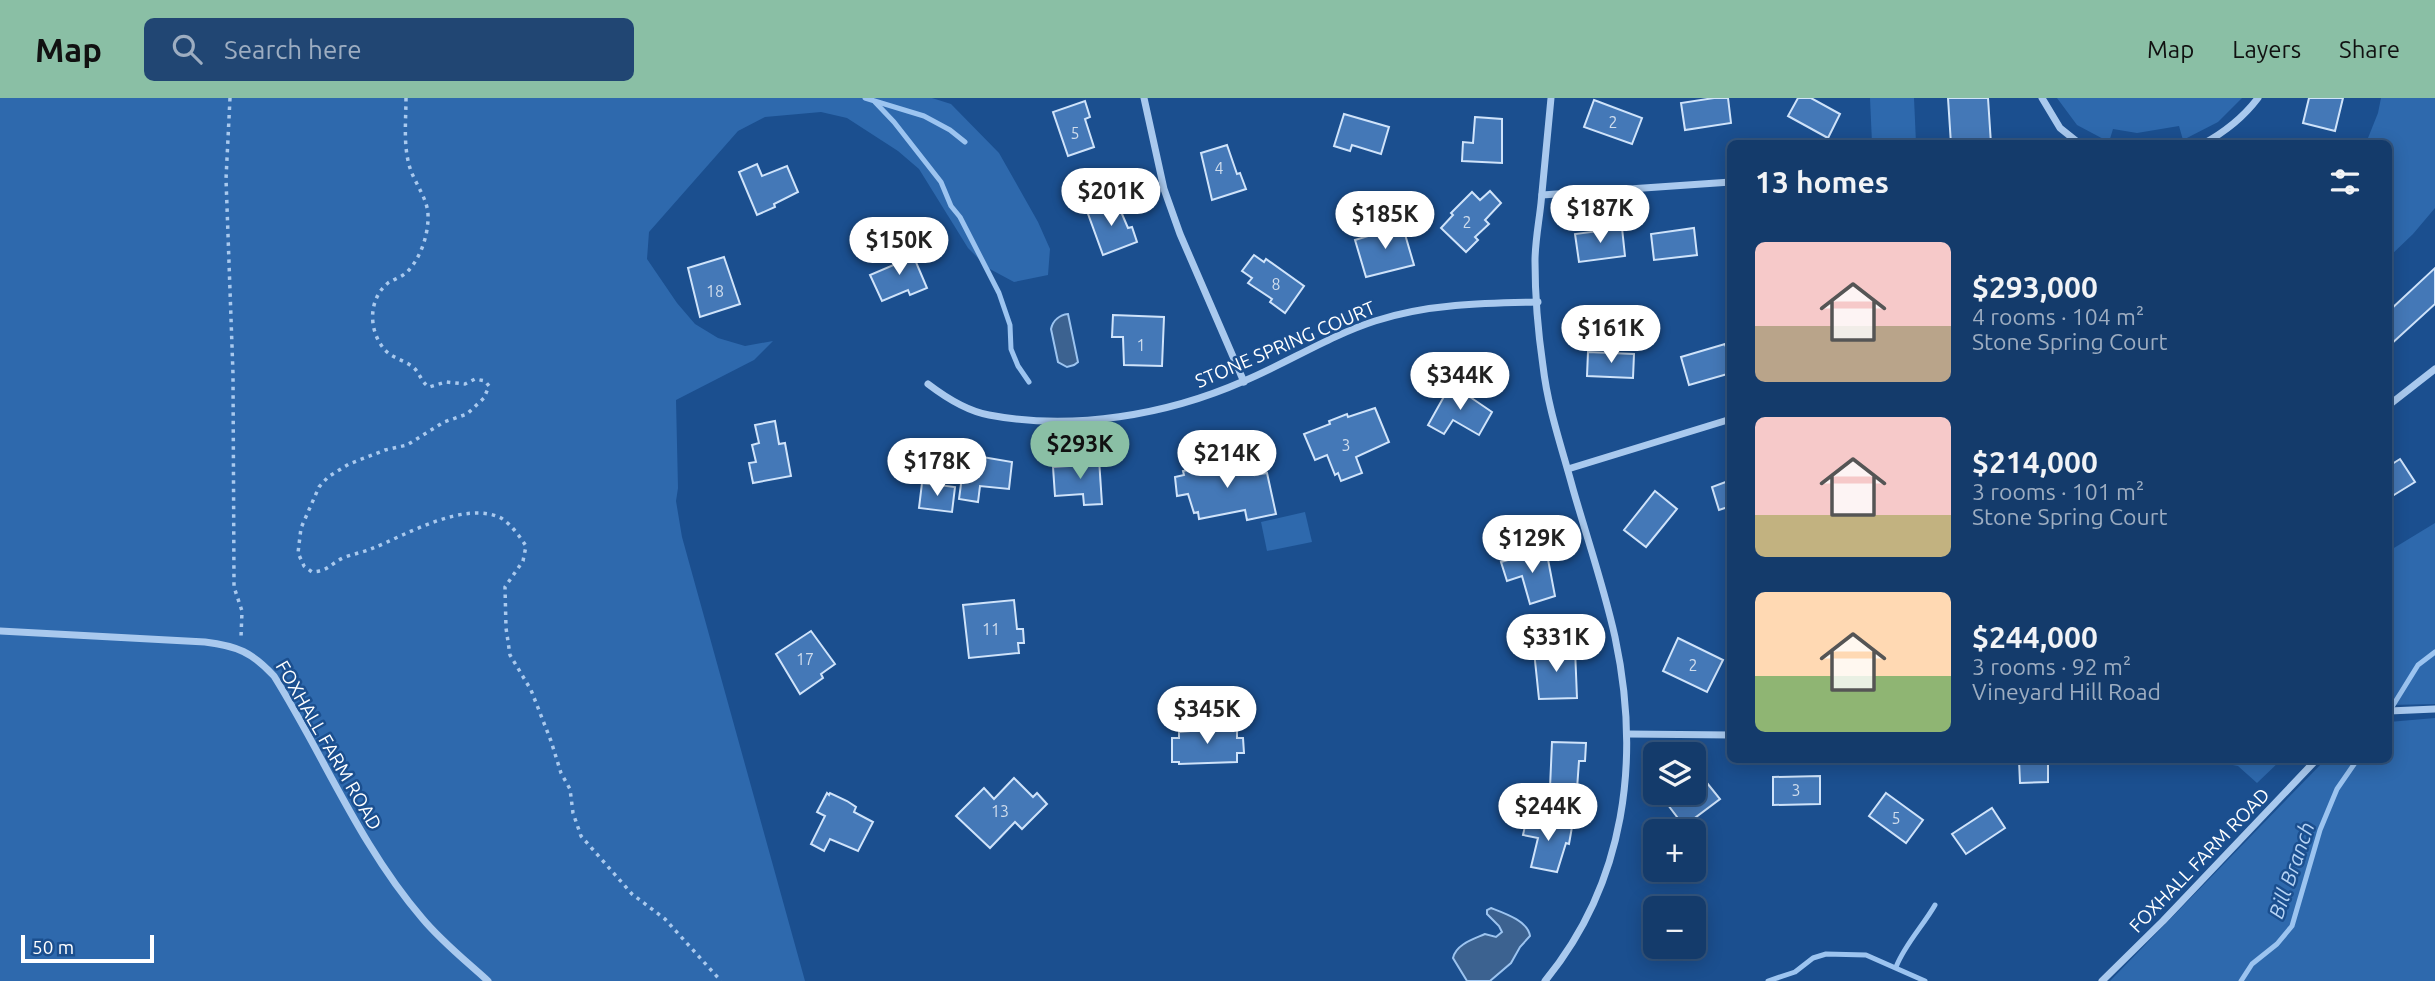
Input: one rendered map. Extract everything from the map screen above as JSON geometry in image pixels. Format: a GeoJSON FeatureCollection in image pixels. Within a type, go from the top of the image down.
{"type":"FeatureCollection","features":[{"type":"Feature","properties":{"kind":"street"},"geometry":{"type":"LineString","coordinates":[[1144,98],[1164,189],[1180,234],[1244,382]]}},
{"type":"Feature","properties":{"kind":"street"},"geometry":{"type":"LineString","coordinates":[[1545,981],[1583,927],[1602,887],[1618,832],[1626,785],[1627,734],[1623,684],[1615,636],[1551,416],[1542,365],[1535,260],[1551,98]]}},
{"type":"Feature","properties":{"kind":"street"},"geometry":{"type":"LineString","coordinates":[[2042,98],[2060,128],[2075,140]]}},
{"type":"Feature","properties":{"kind":"street"},"geometry":{"type":"LineString","coordinates":[[2210,140],[2224,132],[2248,111],[2258,98]]}},
{"type":"Feature","properties":{"kind":"street"},"geometry":{"type":"LineString","coordinates":[[1542,195],[1727,182]]}},
{"type":"Feature","properties":{"kind":"street","name":"STONE SPRING COURT"},"geometry":{"type":"LineString","coordinates":[[928,384],[942,396],[987,415],[1069,421],[1115,417],[1157,410],[1244,382],[1328,339],[1377,320],[1416,310],[1448,306],[1538,302]]}},
{"type":"Feature","properties":{"kind":"street"},"geometry":{"type":"LineString","coordinates":[[2392,403],[2435,369]]}},
{"type":"Feature","properties":{"kind":"street"},"geometry":{"type":"LineString","coordinates":[[1568,470],[1727,420]]}},
{"type":"Feature","properties":{"kind":"street","name":"FOXHALL FARM ROAD"},"geometry":{"type":"LineString","coordinates":[[0,631],[205,642],[228,645],[262,662],[274,676],[368,842],[400,889],[423,920],[488,981]]}},
{"type":"Feature","properties":{"kind":"street"},"geometry":{"type":"LineString","coordinates":[[2392,711],[2435,709]]}},
{"type":"Feature","properties":{"kind":"street"},"geometry":{"type":"LineString","coordinates":[[1627,734],[1727,735]]}},
{"type":"Feature","properties":{"kind":"street","name":"FOXHALL FARM ROAD"},"geometry":{"type":"LineString","coordinates":[[2102,981],[2163,922],[2313,763]]}},
{"type":"Feature","properties":{"kind":"path"},"geometry":{"type":"LineString","coordinates":[[230,98],[226,179],[234,425],[234,587],[242,611],[241,650]]}},
{"type":"Feature","properties":{"kind":"path"},"geometry":{"type":"LineString","coordinates":[[406,98],[406,146],[410,168],[421,189],[429,215],[424,243],[407,272],[386,284],[373,306],[372,320],[386,351],[412,367],[429,387],[446,382],[465,384],[475,380],[485,381],[489,386],[484,398],[467,414],[444,422],[407,445],[349,464],[328,477],[319,487],[301,528],[298,553],[304,566],[312,572],[325,571],[342,558],[369,550],[425,526],[479,512],[502,519],[518,534],[526,546],[523,561],[505,587],[510,655],[531,690],[561,773],[570,789],[573,813],[581,836],[632,894],[665,919],[721,981]]}},
{"type":"Feature","properties":{"kind":"shaded area"},"geometry":{"type":"Polygon","coordinates":[[[0,98],[932,98],[951,104],[999,153],[1050,249],[1048,275],[1014,282],[988,268],[968,248],[919,169],[898,151],[847,118],[821,112],[765,117],[738,131],[649,232],[647,259],[695,324],[718,338],[745,346],[773,341],[754,360],[676,400],[676,501],[682,537],[805,981],[0,981],[0,98]]]}},
{"type":"Feature","properties":{"kind":"shaded area"},"geometry":{"type":"Polygon","coordinates":[[[1870,98],[1914,98],[1916,140],[1872,140],[1870,98]]]}},
{"type":"Feature","properties":{"kind":"shaded area"},"geometry":{"type":"Polygon","coordinates":[[[2057,98],[2242,98],[2218,122],[2183,140],[2179,126],[2137,133],[2113,129],[2110,140],[2105,140],[2077,125],[2057,98]]]}},
{"type":"Feature","properties":{"kind":"shaded area"},"geometry":{"type":"Polygon","coordinates":[[[2381,98],[2435,98],[2435,208],[2392,254],[2392,140],[2367,140],[2381,98]]]}},
{"type":"Feature","properties":{"kind":"shaded area"},"geometry":{"type":"Polygon","coordinates":[[[1068,314],[1078,362],[1067,367],[1058,362],[1051,329],[1057,318],[1068,314]]]}},
{"type":"Feature","properties":{"kind":"shaded area"},"geometry":{"type":"Polygon","coordinates":[[[1305,512],[1312,542],[1267,551],[1261,522],[1305,512]]]}},
{"type":"Feature","properties":{"kind":"shaded area"},"geometry":{"type":"Polygon","coordinates":[[[2435,523],[2435,704],[2392,705],[2392,549],[2435,523]]]}},
{"type":"Feature","properties":{"kind":"shaded area"},"geometry":{"type":"Polygon","coordinates":[[[2435,718],[2435,981],[2110,981],[2322,763],[2392,763],[2392,722],[2435,718]]]}},
{"type":"Feature","properties":{"kind":"shaded area"},"geometry":{"type":"Polygon","coordinates":[[[2222,763],[2278,763],[2257,783],[2238,766],[2222,763]]]}},
{"type":"Feature","properties":{"kind":"shaded area"},"geometry":{"type":"Polygon","coordinates":[[[1491,908],[1520,922],[1530,936],[1511,963],[1490,981],[1467,981],[1453,958],[1458,949],[1466,943],[1485,934],[1496,937],[1502,932],[1487,914],[1487,910],[1491,908]]]}},
{"type":"Feature","properties":{"kind":"building"},"geometry":{"type":"Polygon","coordinates":[[[1728,98],[1731,123],[1685,130],[1681,103],[1728,98]]]}},
{"type":"Feature","properties":{"kind":"building"},"geometry":{"type":"Polygon","coordinates":[[[1798,98],[1811,98],[1840,114],[1828,138],[1788,116],[1798,98]]]}},
{"type":"Feature","properties":{"kind":"building"},"geometry":{"type":"Polygon","coordinates":[[[1948,98],[1988,98],[1991,140],[1951,140],[1948,98]]]}},
{"type":"Feature","properties":{"kind":"building"},"geometry":{"type":"Polygon","coordinates":[[[2309,98],[2343,98],[2335,131],[2303,123],[2309,98]]]}},
{"type":"Feature","properties":{"kind":"building"},"geometry":{"type":"Polygon","coordinates":[[[1594,100],[1642,118],[1632,144],[1584,127],[1594,100]]]}},
{"type":"Feature","properties":{"kind":"building"},"geometry":{"type":"Polygon","coordinates":[[[1085,101],[1090,117],[1085,119],[1094,147],[1068,156],[1053,112],[1085,101]]]}},
{"type":"Feature","properties":{"kind":"building"},"geometry":{"type":"Polygon","coordinates":[[[1344,114],[1389,127],[1381,154],[1352,145],[1350,151],[1334,146],[1344,114]]]}},
{"type":"Feature","properties":{"kind":"building"},"geometry":{"type":"Polygon","coordinates":[[[1475,117],[1502,119],[1502,163],[1462,161],[1463,142],[1473,143],[1475,117]]]}},
{"type":"Feature","properties":{"kind":"building"},"geometry":{"type":"Polygon","coordinates":[[[1227,145],[1237,174],[1240,173],[1246,189],[1212,200],[1201,153],[1227,145]]]}},
{"type":"Feature","properties":{"kind":"building"},"geometry":{"type":"Polygon","coordinates":[[[757,164],[762,176],[787,166],[798,192],[757,215],[739,172],[757,164]]]}},
{"type":"Feature","properties":{"kind":"building"},"geometry":{"type":"Polygon","coordinates":[[[1490,191],[1501,203],[1485,220],[1489,224],[1475,237],[1478,240],[1466,252],[1441,228],[1453,215],[1451,213],[1472,192],[1480,200],[1490,191]]]}},
{"type":"Feature","properties":{"kind":"building"},"geometry":{"type":"Polygon","coordinates":[[[1116,200],[1128,228],[1132,227],[1137,242],[1103,255],[1087,211],[1116,200]]]}},
{"type":"Feature","properties":{"kind":"building"},"geometry":{"type":"Polygon","coordinates":[[[1402,224],[1414,265],[1366,277],[1355,240],[1402,224]]]}},
{"type":"Feature","properties":{"kind":"building"},"geometry":{"type":"Polygon","coordinates":[[[1622,228],[1625,256],[1579,262],[1575,234],[1622,228]]]}},
{"type":"Feature","properties":{"kind":"building"},"geometry":{"type":"Polygon","coordinates":[[[1694,228],[1697,255],[1654,260],[1651,234],[1694,228]]]}},
{"type":"Feature","properties":{"kind":"building"},"geometry":{"type":"Polygon","coordinates":[[[910,248],[927,288],[910,295],[908,290],[882,301],[870,275],[896,264],[892,255],[910,248]]]}},
{"type":"Feature","properties":{"kind":"building"},"geometry":{"type":"Polygon","coordinates":[[[1254,255],[1264,262],[1266,259],[1304,286],[1285,313],[1270,302],[1272,299],[1248,283],[1252,278],[1242,271],[1254,255]]]}},
{"type":"Feature","properties":{"kind":"building"},"geometry":{"type":"Polygon","coordinates":[[[724,257],[740,304],[700,317],[688,268],[724,257]]]}},
{"type":"Feature","properties":{"kind":"building"},"geometry":{"type":"Polygon","coordinates":[[[2435,268],[2435,304],[2392,343],[2392,308],[2435,268]]]}},
{"type":"Feature","properties":{"kind":"building"},"geometry":{"type":"Polygon","coordinates":[[[1113,315],[1164,317],[1162,366],[1124,365],[1123,337],[1112,337],[1113,315]]]}},
{"type":"Feature","properties":{"kind":"building"},"geometry":{"type":"Polygon","coordinates":[[[1725,344],[1727,374],[1689,385],[1681,357],[1725,344]]]}},
{"type":"Feature","properties":{"kind":"building"},"geometry":{"type":"Polygon","coordinates":[[[1588,352],[1634,354],[1633,378],[1587,376],[1588,352]]]}},
{"type":"Feature","properties":{"kind":"building"},"geometry":{"type":"Polygon","coordinates":[[[1451,384],[1492,412],[1479,435],[1453,420],[1444,434],[1428,425],[1451,384]]]}},
{"type":"Feature","properties":{"kind":"building"},"geometry":{"type":"Polygon","coordinates":[[[1375,408],[1389,442],[1356,457],[1362,473],[1341,481],[1338,473],[1335,475],[1327,455],[1315,460],[1304,434],[1347,414],[1348,417],[1375,408]]]}},
{"type":"Feature","properties":{"kind":"building"},"geometry":{"type":"Polygon","coordinates":[[[775,421],[779,444],[785,443],[791,476],[753,483],[749,463],[756,462],[752,445],[759,443],[755,425],[775,421]]]}},
{"type":"Feature","properties":{"kind":"building"},"geometry":{"type":"Polygon","coordinates":[[[965,454],[1012,462],[1009,489],[980,486],[978,502],[959,499],[965,454]]]}},
{"type":"Feature","properties":{"kind":"building"},"geometry":{"type":"Polygon","coordinates":[[[1099,459],[1102,504],[1084,505],[1083,494],[1055,496],[1053,467],[1084,465],[1084,460],[1099,459]]]}},
{"type":"Feature","properties":{"kind":"building"},"geometry":{"type":"Polygon","coordinates":[[[1248,459],[1255,475],[1267,473],[1276,514],[1247,520],[1245,510],[1199,519],[1198,512],[1194,513],[1188,494],[1177,496],[1175,477],[1184,475],[1183,471],[1248,459]]]}},
{"type":"Feature","properties":{"kind":"building"},"geometry":{"type":"Polygon","coordinates":[[[2400,459],[2415,482],[2392,496],[2392,464],[2400,459]]]}},
{"type":"Feature","properties":{"kind":"building"},"geometry":{"type":"Polygon","coordinates":[[[1727,481],[1727,507],[1719,510],[1712,487],[1727,481]]]}},
{"type":"Feature","properties":{"kind":"building"},"geometry":{"type":"Polygon","coordinates":[[[922,483],[955,487],[952,512],[919,508],[922,483]]]}},
{"type":"Feature","properties":{"kind":"building"},"geometry":{"type":"Polygon","coordinates":[[[1655,491],[1677,509],[1646,547],[1624,530],[1655,491]]]}},
{"type":"Feature","properties":{"kind":"building"},"geometry":{"type":"Polygon","coordinates":[[[1546,549],[1555,596],[1530,604],[1522,576],[1507,581],[1501,562],[1546,549]]]}},
{"type":"Feature","properties":{"kind":"building"},"geometry":{"type":"Polygon","coordinates":[[[1014,600],[1017,629],[1023,629],[1024,643],[1018,643],[1019,653],[969,658],[963,605],[1014,600]]]}},
{"type":"Feature","properties":{"kind":"building"},"geometry":{"type":"Polygon","coordinates":[[[811,631],[835,664],[821,674],[823,678],[800,694],[776,654],[811,631]]]}},
{"type":"Feature","properties":{"kind":"building"},"geometry":{"type":"Polygon","coordinates":[[[1678,638],[1723,660],[1707,692],[1663,671],[1678,638]]]}},
{"type":"Feature","properties":{"kind":"building"},"geometry":{"type":"Polygon","coordinates":[[[1575,649],[1577,698],[1539,699],[1534,651],[1575,649]]]}},
{"type":"Feature","properties":{"kind":"building"},"geometry":{"type":"Polygon","coordinates":[[[1237,727],[1237,738],[1243,738],[1244,753],[1237,753],[1237,762],[1172,762],[1172,738],[1179,738],[1179,732],[1237,727]]]}},
{"type":"Feature","properties":{"kind":"building"},"geometry":{"type":"Polygon","coordinates":[[[1552,742],[1586,743],[1585,761],[1579,761],[1577,789],[1550,788],[1552,742]]]}},
{"type":"Feature","properties":{"kind":"building"},"geometry":{"type":"Polygon","coordinates":[[[2019,763],[2048,763],[2048,782],[2020,783],[2019,763]]]}},
{"type":"Feature","properties":{"kind":"building"},"geometry":{"type":"Polygon","coordinates":[[[1820,776],[1820,804],[1773,805],[1773,777],[1820,776]]]}},
{"type":"Feature","properties":{"kind":"building"},"geometry":{"type":"Polygon","coordinates":[[[1014,778],[1033,797],[1037,793],[1047,804],[1022,829],[1015,822],[990,848],[956,816],[984,788],[994,799],[1014,778]]]}},
{"type":"Feature","properties":{"kind":"building"},"geometry":{"type":"Polygon","coordinates":[[[1706,782],[1720,799],[1693,819],[1679,819],[1668,805],[1706,805],[1706,782]]]}},
{"type":"Feature","properties":{"kind":"building"},"geometry":{"type":"Polygon","coordinates":[[[827,793],[847,801],[856,807],[854,812],[873,822],[858,851],[830,839],[824,851],[811,844],[825,816],[817,812],[827,793]]]}},
{"type":"Feature","properties":{"kind":"building"},"geometry":{"type":"Polygon","coordinates":[[[1886,793],[1923,820],[1906,843],[1869,816],[1886,793]]]}},
{"type":"Feature","properties":{"kind":"building"},"geometry":{"type":"Polygon","coordinates":[[[1992,808],[2005,828],[1966,854],[1952,834],[1992,808]]]}},
{"type":"Feature","properties":{"kind":"building"},"geometry":{"type":"Polygon","coordinates":[[[1527,817],[1572,827],[1569,844],[1566,843],[1557,872],[1531,867],[1538,838],[1523,835],[1527,817]]]}},
{"type":"Feature","properties":{"kind":"waterway"},"geometry":{"type":"LineString","coordinates":[[865,98],[924,116],[950,130],[965,142]]}},
{"type":"Feature","properties":{"kind":"waterway"},"geometry":{"type":"LineString","coordinates":[[875,102],[941,182],[951,206],[960,217],[999,293],[1010,325],[1011,349],[1029,382]]}},
{"type":"Feature","properties":{"kind":"waterway","name":"Bill Branch"},"geometry":{"type":"LineString","coordinates":[[2392,707],[2418,665],[2435,652]]}},
{"type":"Feature","properties":{"kind":"waterway","name":"Bill Branch"},"geometry":{"type":"LineString","coordinates":[[2241,981],[2252,964],[2277,944],[2292,926],[2320,830],[2337,789],[2355,763]]}},
{"type":"Feature","properties":{"kind":"waterway"},"geometry":{"type":"LineString","coordinates":[[1896,967],[1935,905]]}},
{"type":"Feature","properties":{"kind":"waterway"},"geometry":{"type":"LineString","coordinates":[[1768,981],[1795,972],[1813,958],[1826,954],[1866,955],[1925,981]]}}]}
